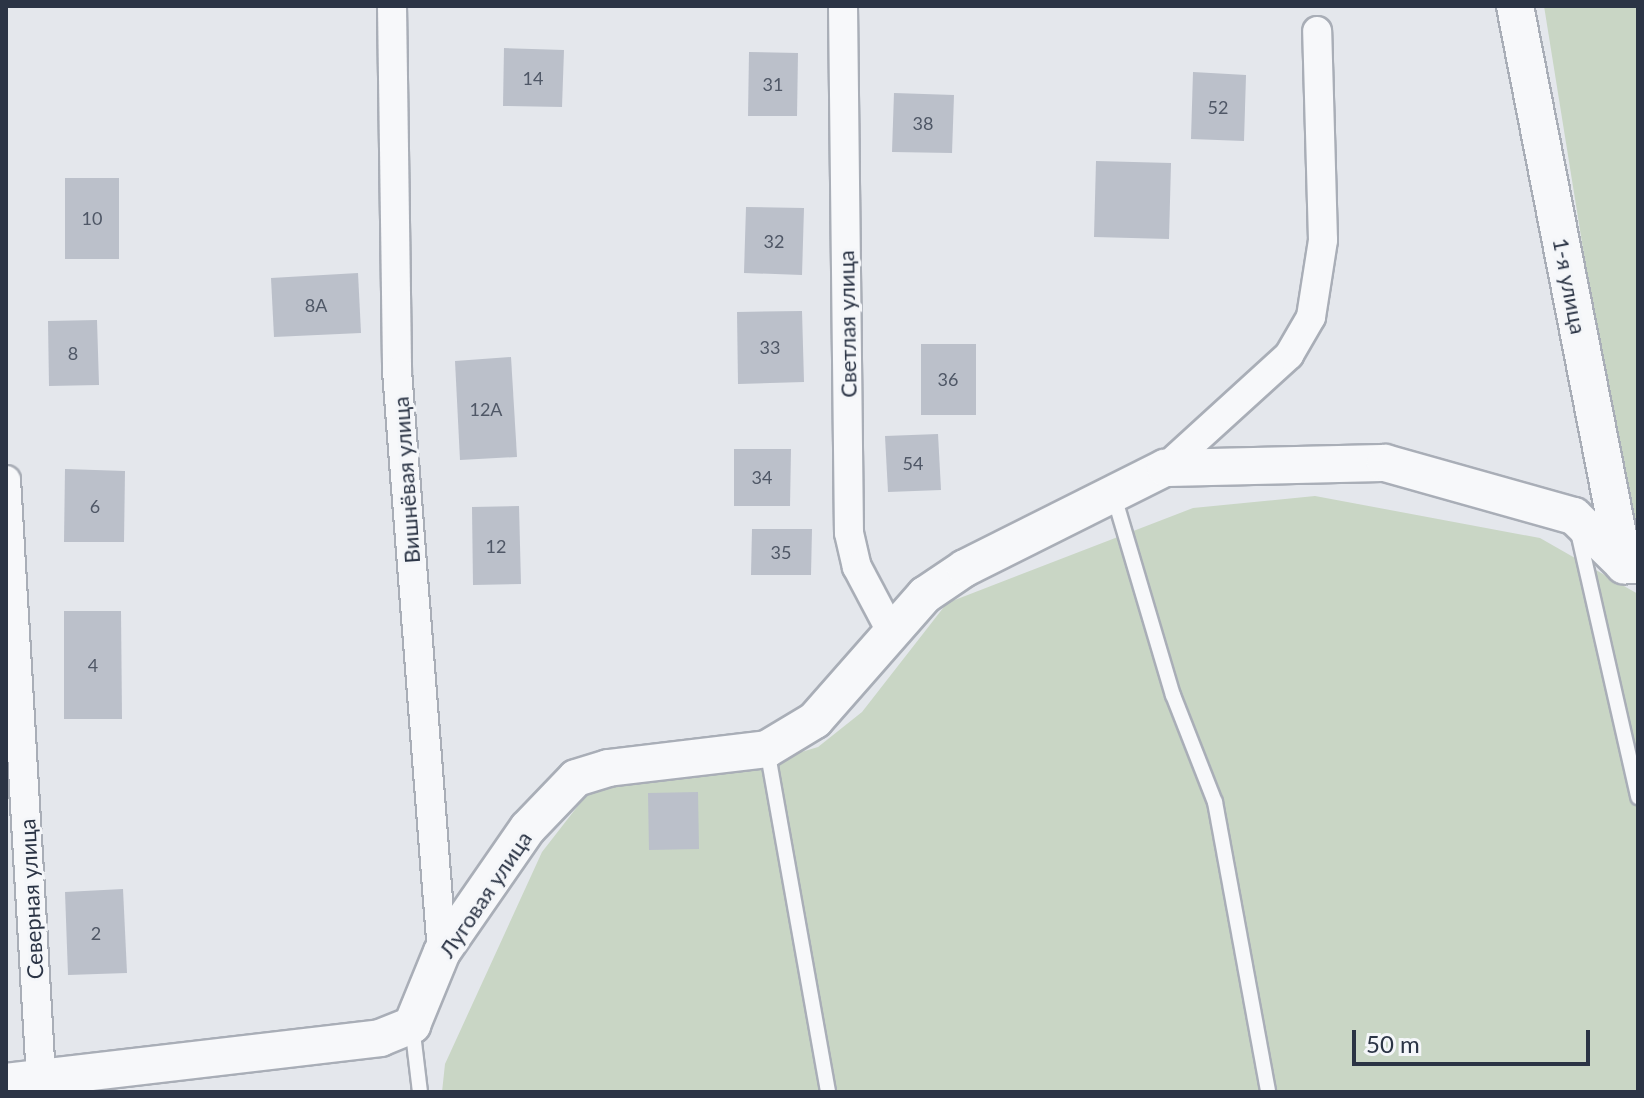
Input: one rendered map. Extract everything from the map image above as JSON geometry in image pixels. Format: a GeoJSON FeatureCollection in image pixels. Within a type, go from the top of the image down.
{"type":"FeatureCollection","features":[{"type":"Feature","properties":{"kind":"street","name":"Вишнёвая улица"},"geometry":{"type":"LineString","coordinates":[[392,6],[397,371],[442,952]]}},
{"type":"Feature","properties":{"kind":"street","name":"Светлая улица"},"geometry":{"type":"LineString","coordinates":[[843,6],[849,533],[857,567],[892,633]]}},
{"type":"Feature","properties":{"kind":"street","name":"1-я улица"},"geometry":{"type":"LineString","coordinates":[[1515,6],[1631,565]]}},
{"type":"Feature","properties":{"kind":"street"},"geometry":{"type":"LineString","coordinates":[[1165,468],[1289,355],[1311,317],[1323,240],[1317,31]]}},
{"type":"Feature","properties":{"kind":"street"},"geometry":{"type":"LineString","coordinates":[[1165,468],[1385,463],[1574,516],[1631,565]]}},
{"type":"Feature","properties":{"kind":"street","name":"Луговая улица"},"geometry":{"type":"LineString","coordinates":[[412,1025],[442,952],[528,828],[576,778],[608,768],[767,749],[815,720],[925,595],[965,568],[1165,468]]}},
{"type":"Feature","properties":{"kind":"street","name":"Северная улица"},"geometry":{"type":"LineString","coordinates":[[6,480],[23,1080]]}},
{"type":"Feature","properties":{"kind":"street"},"geometry":{"type":"LineString","coordinates":[[23,1080],[380,1038],[412,1025]]}},
{"type":"Feature","properties":{"kind":"lane"},"geometry":{"type":"LineString","coordinates":[[1113,493],[1173,695],[1215,802],[1268,1092]]}},
{"type":"Feature","properties":{"kind":"lane"},"geometry":{"type":"LineString","coordinates":[[1574,516],[1638,797]]}},
{"type":"Feature","properties":{"kind":"lane"},"geometry":{"type":"LineString","coordinates":[[767,749],[828,1092]]}},
{"type":"Feature","properties":{"kind":"lane"},"geometry":{"type":"LineString","coordinates":[[412,1025],[420,1092]]}},
{"type":"Feature","properties":{"kind":"green space"},"geometry":{"type":"Polygon","coordinates":[[[1544,6],[1638,6],[1638,591],[1544,6]]]}},
{"type":"Feature","properties":{"kind":"green space"},"geometry":{"type":"Polygon","coordinates":[[[1315,496],[1540,538],[1638,594],[1638,1092],[442,1092],[445,1064],[542,852],[591,789],[731,773],[818,747],[862,712],[947,603],[1193,508],[1315,496]]]}},
{"type":"Feature","properties":{"kind":"building"},"geometry":{"type":"Polygon","coordinates":[[[504,48],[564,50],[562,107],[503,106],[504,48]]]}},
{"type":"Feature","properties":{"kind":"building"},"geometry":{"type":"Polygon","coordinates":[[[749,52],[798,53],[797,116],[748,116],[749,52]]]}},
{"type":"Feature","properties":{"kind":"building"},"geometry":{"type":"Polygon","coordinates":[[[1193,72],[1246,75],[1244,141],[1191,139],[1193,72]]]}},
{"type":"Feature","properties":{"kind":"building"},"geometry":{"type":"Polygon","coordinates":[[[894,93],[954,95],[952,153],[892,152],[894,93]]]}},
{"type":"Feature","properties":{"kind":"building"},"geometry":{"type":"Polygon","coordinates":[[[1096,161],[1171,163],[1169,239],[1094,237],[1096,161]]]}},
{"type":"Feature","properties":{"kind":"building"},"geometry":{"type":"Polygon","coordinates":[[[65,178],[119,178],[119,259],[65,259],[65,178]]]}},
{"type":"Feature","properties":{"kind":"building"},"geometry":{"type":"Polygon","coordinates":[[[746,207],[804,208],[802,275],[744,273],[746,207]]]}},
{"type":"Feature","properties":{"kind":"building"},"geometry":{"type":"Polygon","coordinates":[[[358,273],[361,333],[274,337],[271,278],[358,273]]]}},
{"type":"Feature","properties":{"kind":"building"},"geometry":{"type":"Polygon","coordinates":[[[802,311],[804,382],[738,384],[737,312],[802,311]]]}},
{"type":"Feature","properties":{"kind":"building"},"geometry":{"type":"Polygon","coordinates":[[[97,320],[99,385],[49,386],[48,321],[97,320]]]}},
{"type":"Feature","properties":{"kind":"building"},"geometry":{"type":"Polygon","coordinates":[[[921,344],[976,344],[976,415],[921,415],[921,344]]]}},
{"type":"Feature","properties":{"kind":"building"},"geometry":{"type":"Polygon","coordinates":[[[511,357],[517,457],[460,460],[455,361],[511,357]]]}},
{"type":"Feature","properties":{"kind":"building"},"geometry":{"type":"Polygon","coordinates":[[[938,434],[941,490],[888,492],[885,436],[938,434]]]}},
{"type":"Feature","properties":{"kind":"building"},"geometry":{"type":"Polygon","coordinates":[[[734,449],[791,449],[790,506],[734,506],[734,449]]]}},
{"type":"Feature","properties":{"kind":"building"},"geometry":{"type":"Polygon","coordinates":[[[65,469],[125,471],[124,542],[64,542],[65,469]]]}},
{"type":"Feature","properties":{"kind":"building"},"geometry":{"type":"Polygon","coordinates":[[[519,506],[521,584],[473,585],[472,507],[519,506]]]}},
{"type":"Feature","properties":{"kind":"building"},"geometry":{"type":"Polygon","coordinates":[[[752,529],[812,529],[811,575],[751,575],[752,529]]]}},
{"type":"Feature","properties":{"kind":"building"},"geometry":{"type":"Polygon","coordinates":[[[64,611],[121,611],[122,719],[64,719],[64,611]]]}},
{"type":"Feature","properties":{"kind":"building"},"geometry":{"type":"Polygon","coordinates":[[[698,792],[699,849],[649,850],[648,793],[698,792]]]}},
{"type":"Feature","properties":{"kind":"building"},"geometry":{"type":"Polygon","coordinates":[[[123,889],[127,973],[68,975],[65,892],[123,889]]]}}]}
